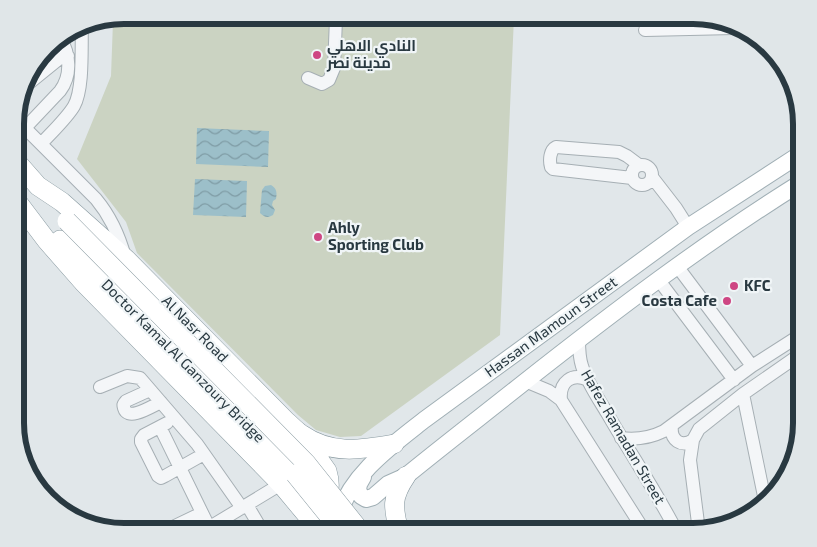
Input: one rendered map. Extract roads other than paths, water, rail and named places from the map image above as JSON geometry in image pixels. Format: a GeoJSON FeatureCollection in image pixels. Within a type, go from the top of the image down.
{"type":"FeatureCollection","features":[{"type":"Feature","properties":{"kind":"highway","name":"Al Nasr Road"},"geometry":{"type":"LineString","coordinates":[[24,170],[38,186],[62,202],[126,259],[301,434],[318,443],[337,449],[356,450],[394,444]]}},
{"type":"Feature","properties":{"kind":"highway","name":"Doctor Kamal Al Ganzoury Bridge"},"geometry":{"type":"LineString","coordinates":[[38,186],[67,221],[306,463],[354,523]]}},
{"type":"Feature","properties":{"kind":"highway","name":"Doctor Kamal Al Ganzoury Bridge"},"geometry":{"type":"LineString","coordinates":[[24,206],[94,272],[295,474],[335,523]]}},
{"type":"Feature","properties":{"kind":"highway"},"geometry":{"type":"LineString","coordinates":[[24,210],[47,241],[83,282],[281,484],[313,523]]}},
{"type":"Feature","properties":{"kind":"highway"},"geometry":{"type":"LineString","coordinates":[[301,434],[324,465],[329,483],[327,496],[323,502],[304,512]]}},
{"type":"Feature","properties":{"kind":"highway"},"geometry":{"type":"LineString","coordinates":[[396,523],[394,503],[398,488],[406,476]]}},
{"type":"Feature","properties":{"kind":"main road","name":"Hassan Mamoun Street"},"geometry":{"type":"LineString","coordinates":[[337,523],[346,498],[355,483],[394,444],[424,420],[688,227],[793,159]]}},
{"type":"Feature","properties":{"kind":"main road","name":"Hassan Mamoun Street"},"geometry":{"type":"LineString","coordinates":[[370,467],[358,487],[358,494],[363,498],[370,498],[388,484],[406,476],[658,279],[793,188]]}},
{"type":"Feature","properties":{"kind":"street"},"geometry":{"type":"LineString","coordinates":[[308,78],[322,84],[328,80],[334,68],[336,24]]}},
{"type":"Feature","properties":{"kind":"street"},"geometry":{"type":"LineString","coordinates":[[645,30],[723,28]]}},
{"type":"Feature","properties":{"kind":"street"},"geometry":{"type":"LineString","coordinates":[[41,144],[72,108],[77,98],[80,83],[82,33]]}},
{"type":"Feature","properties":{"kind":"street"},"geometry":{"type":"LineString","coordinates":[[63,44],[68,56],[68,71],[65,85],[26,128],[104,209],[117,231],[126,259]]}},
{"type":"Feature","properties":{"kind":"street"},"geometry":{"type":"LineString","coordinates":[[34,79],[60,58],[68,56]]}},
{"type":"Feature","properties":{"kind":"street"},"geometry":{"type":"LineString","coordinates":[[632,178],[632,173],[639,166],[648,166],[652,171],[652,177],[648,184],[640,185],[632,178],[553,169],[550,165],[552,149],[556,147],[619,152],[639,166]]}},
{"type":"Feature","properties":{"kind":"street"},"geometry":{"type":"LineString","coordinates":[[652,177],[688,227]]}},
{"type":"Feature","properties":{"kind":"street"},"geometry":{"type":"LineString","coordinates":[[677,266],[752,366]]}},
{"type":"Feature","properties":{"kind":"street"},"geometry":{"type":"LineString","coordinates":[[658,279],[734,380]]}},
{"type":"Feature","properties":{"kind":"street","name":"Hafez Ramadan Street"},"geometry":{"type":"LineString","coordinates":[[579,339],[579,356],[588,380],[672,523]]}},
{"type":"Feature","properties":{"kind":"street"},"geometry":{"type":"LineString","coordinates":[[621,438],[648,438],[664,431],[752,366],[793,340]]}},
{"type":"Feature","properties":{"kind":"street"},"geometry":{"type":"LineString","coordinates":[[698,523],[690,460],[693,440],[699,429],[743,394],[793,359]]}},
{"type":"Feature","properties":{"kind":"street"},"geometry":{"type":"LineString","coordinates":[[100,387],[127,376],[140,378],[197,444],[256,523]]}},
{"type":"Feature","properties":{"kind":"street"},"geometry":{"type":"LineString","coordinates":[[561,400],[562,387],[570,378],[582,377],[588,380]]}},
{"type":"Feature","properties":{"kind":"street","name":"Hafez Ramadan Street"},"geometry":{"type":"LineString","coordinates":[[525,382],[549,391],[561,400],[639,523]]}},
{"type":"Feature","properties":{"kind":"street"},"geometry":{"type":"LineString","coordinates":[[150,390],[126,401],[123,407],[126,412],[133,415],[161,402]]}},
{"type":"Feature","properties":{"kind":"street"},"geometry":{"type":"LineString","coordinates":[[743,394],[764,494]]}},
{"type":"Feature","properties":{"kind":"street"},"geometry":{"type":"LineString","coordinates":[[175,418],[144,435],[141,439],[156,474],[161,478],[204,454]]}},
{"type":"Feature","properties":{"kind":"street"},"geometry":{"type":"LineString","coordinates":[[160,426],[207,523]]}},
{"type":"Feature","properties":{"kind":"street"},"geometry":{"type":"LineString","coordinates":[[672,426],[672,434],[676,440],[682,444],[693,440]]}},
{"type":"Feature","properties":{"kind":"street"},"geometry":{"type":"LineString","coordinates":[[215,523],[281,484]]}},
{"type":"Feature","properties":{"kind":"street"},"geometry":{"type":"LineString","coordinates":[[181,523],[202,513]]}},
{"type":"Feature","properties":{"kind":"water"},"geometry":{"type":"Polygon","coordinates":[[[197,128],[269,131],[268,167],[196,164],[197,128]]]}},
{"type":"Feature","properties":{"kind":"water"},"geometry":{"type":"Polygon","coordinates":[[[195,179],[247,181],[246,217],[193,215],[195,179]]]}},
{"type":"Feature","properties":{"kind":"water"},"geometry":{"type":"Polygon","coordinates":[[[271,185],[276,193],[276,199],[272,205],[275,210],[273,215],[266,217],[260,213],[262,190],[265,186],[271,185]]]}},
{"type":"Feature","properties":{"kind":"place","name":"النادي الاهلي مدينة نصر"},"geometry":{"type":"Point","coordinates":[317,55]}},
{"type":"Feature","properties":{"kind":"place","name":"Ahly Sporting Club"},"geometry":{"type":"Point","coordinates":[318,237]}},
{"type":"Feature","properties":{"kind":"place","name":"KFC"},"geometry":{"type":"Point","coordinates":[734,286]}},
{"type":"Feature","properties":{"kind":"place","name":"Costa Cafe"},"geometry":{"type":"Point","coordinates":[727,301]}}]}
